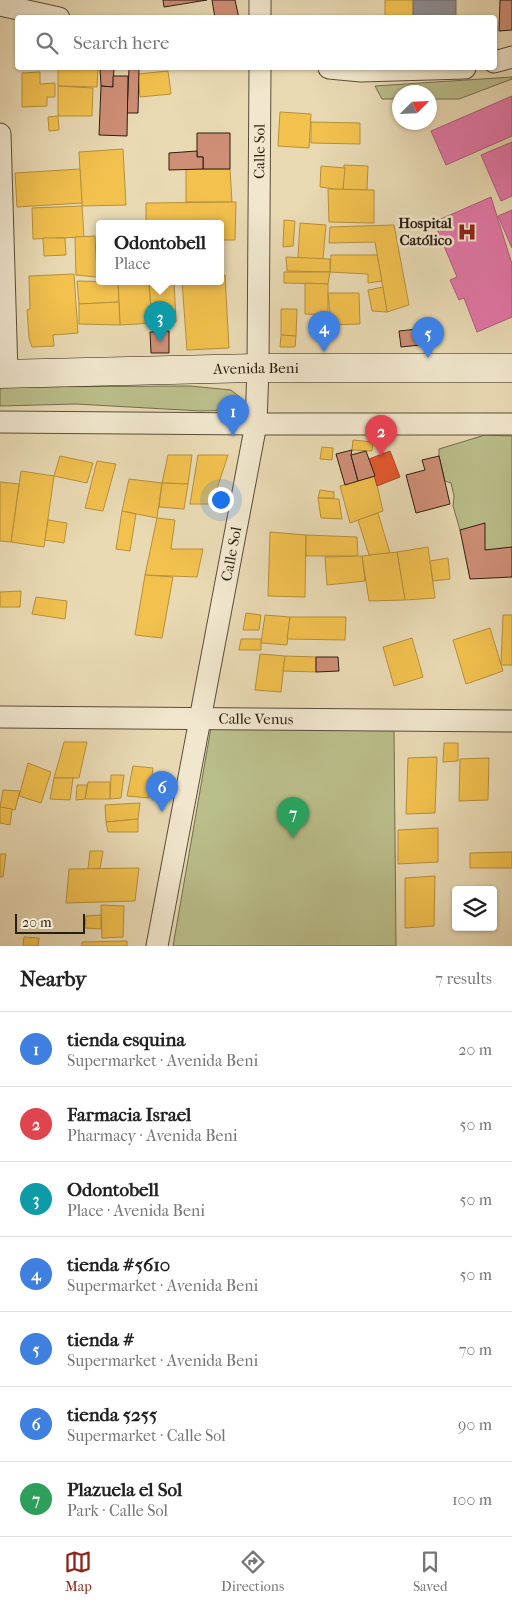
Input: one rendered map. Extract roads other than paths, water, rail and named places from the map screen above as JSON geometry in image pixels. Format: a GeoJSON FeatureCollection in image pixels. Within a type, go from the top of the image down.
{"type":"FeatureCollection","features":[{"type":"Feature","properties":{"kind":"street"},"geometry":{"type":"LineString","coordinates":[[260,0],[260,15]]}},
{"type":"Feature","properties":{"kind":"street"},"geometry":{"type":"LineString","coordinates":[[0,5],[45,15]]}},
{"type":"Feature","properties":{"kind":"street"},"geometry":{"type":"LineString","coordinates":[[497,61],[512,57]]}},
{"type":"Feature","properties":{"kind":"street","name":"Calle Sol"},"geometry":{"type":"LineString","coordinates":[[157,946],[256,424],[260,70]]}},
{"type":"Feature","properties":{"kind":"street"},"geometry":{"type":"LineString","coordinates":[[350,70],[396,70]]}},
{"type":"Feature","properties":{"kind":"street"},"geometry":{"type":"LineString","coordinates":[[0,134],[4,374]]}},
{"type":"Feature","properties":{"kind":"street","name":"Avenida Beni"},"geometry":{"type":"LineString","coordinates":[[4,374],[258,368],[512,368]]}},
{"type":"Feature","properties":{"kind":"street"},"geometry":{"type":"LineString","coordinates":[[0,422],[512,424]]}},
{"type":"Feature","properties":{"kind":"street","name":"Calle Venus"},"geometry":{"type":"LineString","coordinates":[[0,717],[512,721]]}},
{"type":"Feature","properties":{"kind":"place","name":"Hospital Católico"},"geometry":{"type":"Point","coordinates":[467,232]}},
{"type":"Feature","properties":{"kind":"place","name":"Odontobell"},"geometry":{"type":"Point","coordinates":[160,342]}},
{"type":"Feature","properties":{"kind":"place","name":"tienda #5610"},"geometry":{"type":"Point","coordinates":[324,352]}},
{"type":"Feature","properties":{"kind":"place","name":"tienda #"},"geometry":{"type":"Point","coordinates":[428,358]}},
{"type":"Feature","properties":{"kind":"place","name":"tienda esquina"},"geometry":{"type":"Point","coordinates":[233,436]}},
{"type":"Feature","properties":{"kind":"place","name":"Farmacia Israel"},"geometry":{"type":"Point","coordinates":[381,456]}},
{"type":"Feature","properties":{"kind":"place","name":"tienda 5255"},"geometry":{"type":"Point","coordinates":[162,812]}},
{"type":"Feature","properties":{"kind":"place","name":"Plazuela el Sol"},"geometry":{"type":"Point","coordinates":[293,838]}}]}
